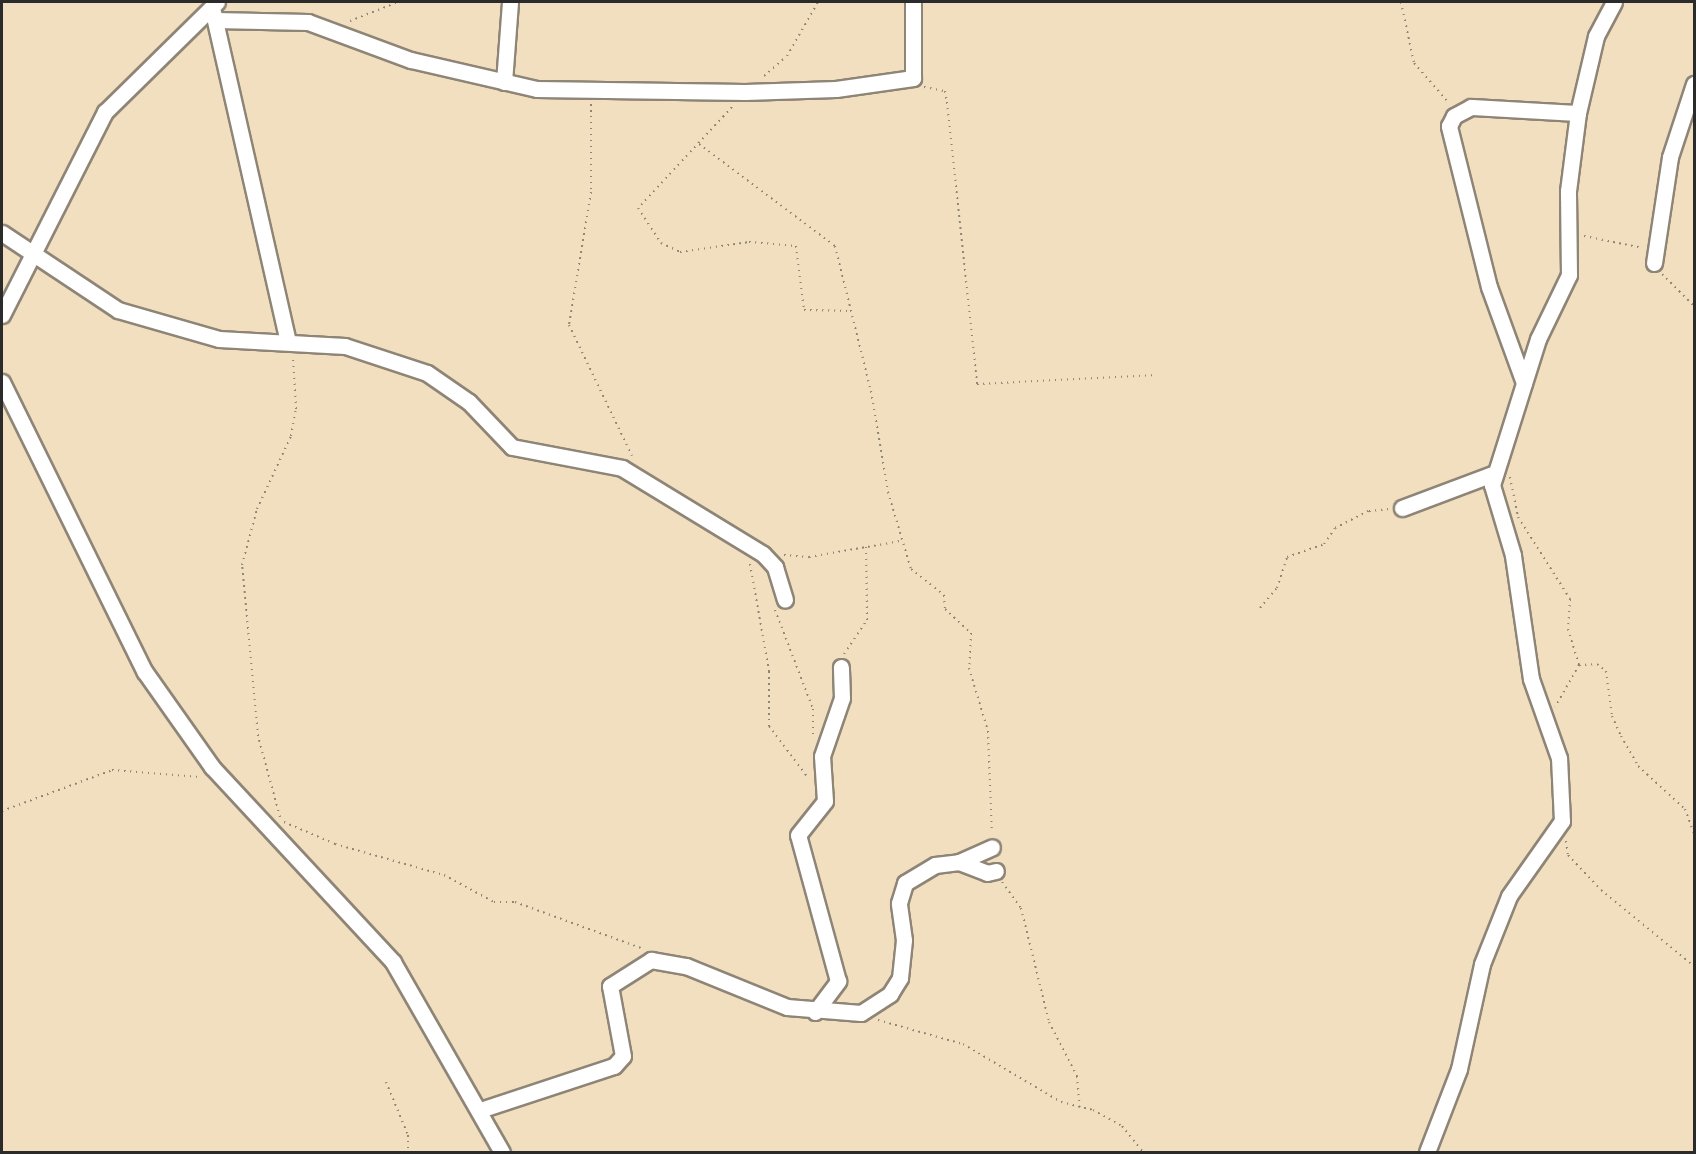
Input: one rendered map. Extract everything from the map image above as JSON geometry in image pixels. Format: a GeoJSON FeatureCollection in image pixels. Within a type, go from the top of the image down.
{"type":"FeatureCollection","features":[{"type":"Feature","properties":{"kind":"street"},"geometry":{"type":"LineString","coordinates":[[504,82],[510,2]]}},
{"type":"Feature","properties":{"kind":"street"},"geometry":{"type":"LineString","coordinates":[[215,10],[321,25],[411,60],[504,82],[591,92],[745,92],[836,89],[913,78],[912,2]]}},
{"type":"Feature","properties":{"kind":"street"},"geometry":{"type":"LineString","coordinates":[[1427,1152],[1453,1088],[1482,964],[1509,896],[1562,821],[1559,758],[1531,679],[1510,541],[1493,501],[1495,473],[1503,458],[1538,339],[1569,275],[1568,191],[1578,114],[1596,36],[1614,2]]}},
{"type":"Feature","properties":{"kind":"street"},"geometry":{"type":"LineString","coordinates":[[2,315],[105,112],[215,10]]}},
{"type":"Feature","properties":{"kind":"street"},"geometry":{"type":"LineString","coordinates":[[215,10],[287,340]]}},
{"type":"Feature","properties":{"kind":"street"},"geometry":{"type":"LineString","coordinates":[[1654,263],[1670,157],[1695,84]]}},
{"type":"Feature","properties":{"kind":"street"},"geometry":{"type":"LineString","coordinates":[[1524,383],[1489,287],[1449,126],[1454,116],[1471,107],[1491,106],[1578,114]]}},
{"type":"Feature","properties":{"kind":"street"},"geometry":{"type":"LineString","coordinates":[[2,233],[118,310],[219,339],[287,340],[345,346],[399,361],[469,402],[512,447],[622,468],[763,554],[775,567],[778,602]]}},
{"type":"Feature","properties":{"kind":"street"},"geometry":{"type":"LineString","coordinates":[[2,382],[145,672],[217,773],[393,962],[480,1110],[502,1152]]}},
{"type":"Feature","properties":{"kind":"street"},"geometry":{"type":"LineString","coordinates":[[1402,508],[1495,473]]}},
{"type":"Feature","properties":{"kind":"street"},"geometry":{"type":"LineString","coordinates":[[815,1012],[838,981],[798,846],[800,830],[825,801],[822,756],[842,698],[842,667]]}},
{"type":"Feature","properties":{"kind":"street"},"geometry":{"type":"LineString","coordinates":[[480,1110],[614,1066],[622,1056],[610,986],[651,960],[665,959],[787,1008],[815,1012],[861,1013],[890,994],[900,978],[904,940],[899,903],[905,883],[925,868],[959,862],[992,847]]}},
{"type":"Feature","properties":{"kind":"street"},"geometry":{"type":"LineString","coordinates":[[959,862],[987,873],[996,871]]}},
{"type":"Feature","properties":{"kind":"path"},"geometry":{"type":"LineString","coordinates":[[321,25],[351,21],[398,2]]}},
{"type":"Feature","properties":{"kind":"path"},"geometry":{"type":"LineString","coordinates":[[818,2],[787,56],[745,92],[638,208],[661,243],[680,252],[749,242],[796,246],[804,310],[850,311]]}},
{"type":"Feature","properties":{"kind":"path"},"geometry":{"type":"LineString","coordinates":[[1401,2],[1414,63],[1454,116]]}},
{"type":"Feature","properties":{"kind":"path"},"geometry":{"type":"LineString","coordinates":[[913,78],[929,92],[945,91],[977,384],[1157,375]]}},
{"type":"Feature","properties":{"kind":"path"},"geometry":{"type":"LineString","coordinates":[[591,92],[593,171],[569,325],[635,461]]}},
{"type":"Feature","properties":{"kind":"path"},"geometry":{"type":"LineString","coordinates":[[699,144],[835,246],[901,541],[911,570],[944,596],[945,609],[972,633],[969,668],[988,731],[992,847]]}},
{"type":"Feature","properties":{"kind":"path"},"geometry":{"type":"LineString","coordinates":[[1570,231],[1644,248],[1654,263],[1695,306]]}},
{"type":"Feature","properties":{"kind":"path"},"geometry":{"type":"LineString","coordinates":[[279,838],[280,820],[258,736],[242,566],[249,531],[294,423],[287,340]]}},
{"type":"Feature","properties":{"kind":"path"},"geometry":{"type":"LineString","coordinates":[[1503,458],[1518,517],[1570,599],[1568,629],[1579,665],[1546,719]]}},
{"type":"Feature","properties":{"kind":"path"},"geometry":{"type":"LineString","coordinates":[[1260,608],[1277,588],[1287,557],[1324,544],[1335,528],[1369,511],[1402,508]]}},
{"type":"Feature","properties":{"kind":"path"},"geometry":{"type":"LineString","coordinates":[[763,554],[809,557],[901,541]]}},
{"type":"Feature","properties":{"kind":"path"},"geometry":{"type":"LineString","coordinates":[[746,544],[769,671],[769,726],[811,783]]}},
{"type":"Feature","properties":{"kind":"path"},"geometry":{"type":"LineString","coordinates":[[842,667],[867,620],[867,547]]}},
{"type":"Feature","properties":{"kind":"path"},"geometry":{"type":"LineString","coordinates":[[778,602],[813,709],[813,744],[822,756]]}},
{"type":"Feature","properties":{"kind":"path"},"geometry":{"type":"LineString","coordinates":[[1579,665],[1597,664],[1606,671],[1611,716],[1621,736],[1638,766],[1685,809],[1695,834]]}},
{"type":"Feature","properties":{"kind":"path"},"geometry":{"type":"LineString","coordinates":[[2,811],[112,770],[204,778],[217,773]]}},
{"type":"Feature","properties":{"kind":"path"},"geometry":{"type":"LineString","coordinates":[[280,820],[335,844],[444,875],[494,903],[515,902],[665,959]]}},
{"type":"Feature","properties":{"kind":"path"},"geometry":{"type":"LineString","coordinates":[[1562,821],[1571,859],[1611,899],[1695,966]]}},
{"type":"Feature","properties":{"kind":"path"},"geometry":{"type":"LineString","coordinates":[[996,871],[1020,908],[1047,1015],[1077,1076],[1080,1108]]}},
{"type":"Feature","properties":{"kind":"path"},"geometry":{"type":"LineString","coordinates":[[861,1013],[919,1035],[963,1044],[1048,1096],[1122,1126],[1143,1152]]}},
{"type":"Feature","properties":{"kind":"path"},"geometry":{"type":"LineString","coordinates":[[386,1082],[408,1135],[408,1152]]}}]}
